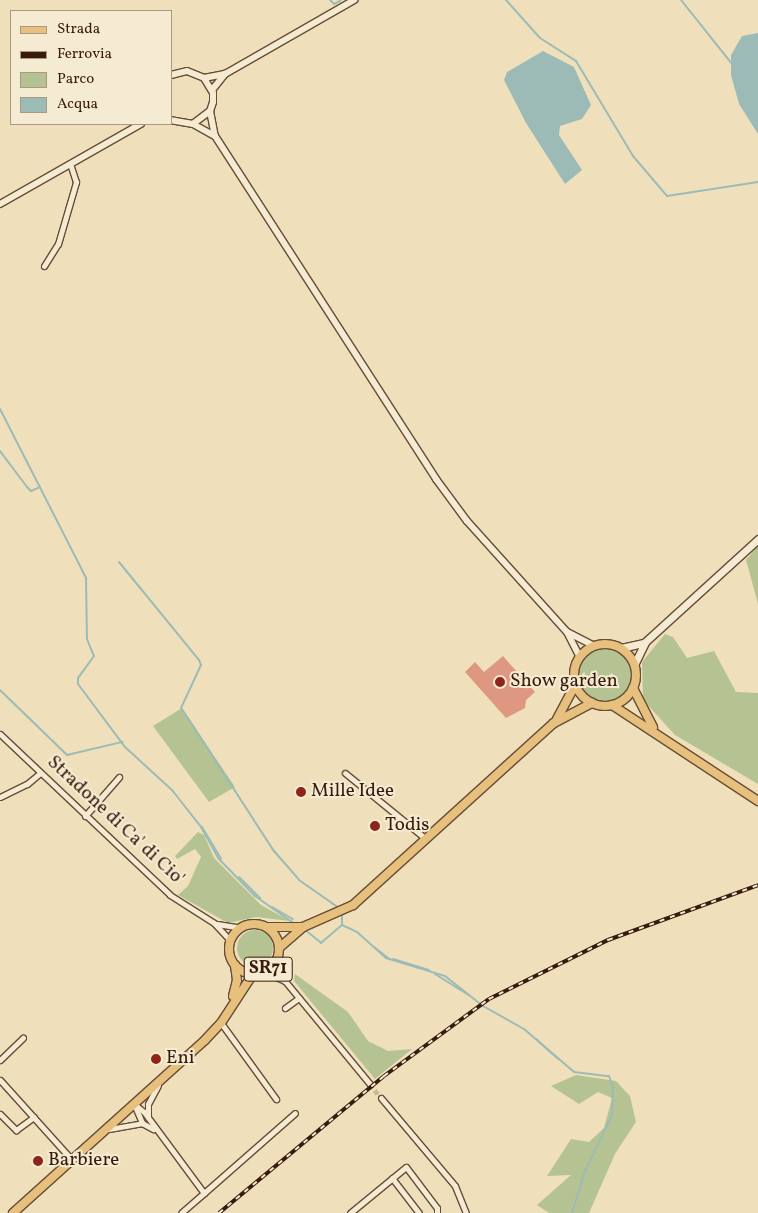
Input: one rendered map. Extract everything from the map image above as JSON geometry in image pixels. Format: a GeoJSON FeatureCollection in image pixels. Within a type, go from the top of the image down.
{"type":"FeatureCollection","features":[{"type":"Feature","properties":{"kind":"main road"},"geometry":{"type":"LineString","coordinates":[[658,733],[641,709],[633,688],[634,665],[644,642],[758,539]]}},
{"type":"Feature","properties":{"kind":"main road"},"geometry":{"type":"LineString","coordinates":[[580,657],[594,646],[621,648],[644,642]]}},
{"type":"Feature","properties":{"kind":"main road"},"geometry":{"type":"LineString","coordinates":[[621,648],[634,665]]}},
{"type":"Feature","properties":{"kind":"main road","name":"SR71"},"geometry":{"type":"LineString","coordinates":[[554,723],[576,684],[575,670],[580,657]]}},
{"type":"Feature","properties":{"kind":"main road"},"geometry":{"type":"LineString","coordinates":[[576,684],[592,703],[612,705],[658,733],[704,769],[758,801]]}},
{"type":"Feature","properties":{"kind":"main road"},"geometry":{"type":"LineString","coordinates":[[612,705],[625,699],[633,688]]}},
{"type":"Feature","properties":{"kind":"main road","name":"SR71"},"geometry":{"type":"LineString","coordinates":[[279,948],[303,927],[353,905],[554,723],[592,703]]}},
{"type":"Feature","properties":{"kind":"main road","name":"SR71"},"geometry":{"type":"LineString","coordinates":[[13,1213],[221,1023],[232,1000],[237,980],[230,948],[241,928],[254,924],[267,927],[303,927]]}},
{"type":"Feature","properties":{"kind":"main road","name":"SR71"},"geometry":{"type":"LineString","coordinates":[[232,1000],[253,974],[263,972],[278,957],[279,948],[267,927]]}},
{"type":"Feature","properties":{"kind":"main road","name":"SR71"},"geometry":{"type":"LineString","coordinates":[[234,963],[253,974]]}},
{"type":"Feature","properties":{"kind":"street"},"geometry":{"type":"LineString","coordinates":[[204,78],[225,74],[354,0]]}},
{"type":"Feature","properties":{"kind":"street"},"geometry":{"type":"LineString","coordinates":[[172,75],[187,70],[204,78],[212,90]]}},
{"type":"Feature","properties":{"kind":"street"},"geometry":{"type":"LineString","coordinates":[[225,74],[212,90],[210,111],[215,136],[436,479],[468,521],[567,632],[580,657]]}},
{"type":"Feature","properties":{"kind":"street"},"geometry":{"type":"LineString","coordinates":[[193,124],[210,111]]}},
{"type":"Feature","properties":{"kind":"street"},"geometry":{"type":"LineString","coordinates":[[172,120],[193,124],[215,136]]}},
{"type":"Feature","properties":{"kind":"street"},"geometry":{"type":"LineString","coordinates":[[0,204],[138,125]]}},
{"type":"Feature","properties":{"kind":"street"},"geometry":{"type":"LineString","coordinates":[[44,266],[58,244],[76,182],[70,164]]}},
{"type":"Feature","properties":{"kind":"street"},"geometry":{"type":"LineString","coordinates":[[567,632],[594,646]]}},
{"type":"Feature","properties":{"kind":"street","name":"Stradone di Ca' di Cio'"},"geometry":{"type":"LineString","coordinates":[[0,734],[152,881],[214,923]]}},
{"type":"Feature","properties":{"kind":"street"},"geometry":{"type":"LineString","coordinates":[[0,797],[27,784],[40,772]]}},
{"type":"Feature","properties":{"kind":"street"},"geometry":{"type":"LineString","coordinates":[[345,773],[426,838]]}},
{"type":"Feature","properties":{"kind":"street"},"geometry":{"type":"LineString","coordinates":[[85,816],[119,777]]}},
{"type":"Feature","properties":{"kind":"street"},"geometry":{"type":"LineString","coordinates":[[214,923],[241,928]]}},
{"type":"Feature","properties":{"kind":"street"},"geometry":{"type":"LineString","coordinates":[[214,923],[228,938],[230,948]]}},
{"type":"Feature","properties":{"kind":"street"},"geometry":{"type":"LineString","coordinates":[[278,957],[286,981],[370,1084]]}},
{"type":"Feature","properties":{"kind":"street"},"geometry":{"type":"LineString","coordinates":[[263,972],[286,981]]}},
{"type":"Feature","properties":{"kind":"street"},"geometry":{"type":"LineString","coordinates":[[285,1008],[299,998]]}},
{"type":"Feature","properties":{"kind":"street"},"geometry":{"type":"LineString","coordinates":[[221,1023],[276,1099]]}},
{"type":"Feature","properties":{"kind":"street"},"geometry":{"type":"LineString","coordinates":[[0,1060],[24,1038]]}},
{"type":"Feature","properties":{"kind":"street"},"geometry":{"type":"LineString","coordinates":[[148,1120],[150,1100],[164,1076]]}},
{"type":"Feature","properties":{"kind":"street"},"geometry":{"type":"LineString","coordinates":[[0,1080],[72,1160]]}},
{"type":"Feature","properties":{"kind":"street"},"geometry":{"type":"LineString","coordinates":[[381,1098],[455,1186],[466,1213]]}},
{"type":"Feature","properties":{"kind":"street"},"geometry":{"type":"LineString","coordinates":[[134,1104],[204,1193]]}},
{"type":"Feature","properties":{"kind":"street"},"geometry":{"type":"LineString","coordinates":[[134,1104],[142,1123],[153,1129]]}},
{"type":"Feature","properties":{"kind":"street"},"geometry":{"type":"LineString","coordinates":[[181,1213],[295,1113]]}},
{"type":"Feature","properties":{"kind":"street"},"geometry":{"type":"LineString","coordinates":[[0,1114],[16,1130],[34,1117]]}},
{"type":"Feature","properties":{"kind":"street"},"geometry":{"type":"LineString","coordinates":[[104,1131],[142,1123]]}},
{"type":"Feature","properties":{"kind":"street"},"geometry":{"type":"LineString","coordinates":[[350,1213],[406,1167],[437,1208],[437,1213]]}},
{"type":"Feature","properties":{"kind":"street"},"geometry":{"type":"LineString","coordinates":[[392,1178],[419,1213]]}},
{"type":"Feature","properties":{"kind":"green space"},"geometry":{"type":"Polygon","coordinates":[[[758,546],[758,604],[746,560],[758,546]]]}},
{"type":"Feature","properties":{"kind":"green space"},"geometry":{"type":"Polygon","coordinates":[[[665,634],[673,637],[687,658],[714,651],[736,692],[758,693],[758,784],[675,735],[643,700],[642,662],[665,634]]]}},
{"type":"Feature","properties":{"kind":"green space"},"geometry":{"type":"Polygon","coordinates":[[[600,649],[610,649],[619,653],[627,661],[631,675],[627,689],[619,697],[610,701],[600,701],[591,697],[583,689],[579,680],[579,670],[583,661],[591,653],[600,649]]]}},
{"type":"Feature","properties":{"kind":"green space"},"geometry":{"type":"Polygon","coordinates":[[[182,708],[235,787],[209,802],[153,726],[182,708]]]}},
{"type":"Feature","properties":{"kind":"green space"},"geometry":{"type":"Polygon","coordinates":[[[198,832],[204,835],[214,858],[261,905],[290,921],[256,917],[228,923],[178,895],[188,886],[201,857],[195,849],[177,859],[175,856],[198,832]]]}},
{"type":"Feature","properties":{"kind":"green space"},"geometry":{"type":"Polygon","coordinates":[[[255,930],[262,931],[268,935],[272,941],[272,955],[268,961],[262,965],[255,966],[248,965],[242,961],[238,955],[237,948],[238,941],[242,935],[248,931],[255,930]]]}},
{"type":"Feature","properties":{"kind":"green space"},"geometry":{"type":"Polygon","coordinates":[[[295,974],[348,1012],[368,1041],[388,1051],[412,1049],[375,1079],[294,981],[295,974]]]}},
{"type":"Feature","properties":{"kind":"green space"},"geometry":{"type":"Polygon","coordinates":[[[576,1075],[616,1081],[630,1096],[636,1122],[615,1154],[589,1213],[549,1213],[537,1205],[571,1175],[547,1176],[571,1139],[589,1142],[604,1128],[612,1098],[598,1092],[579,1104],[551,1086],[576,1075]]]}},
{"type":"Feature","properties":{"kind":"water"},"geometry":{"type":"Polygon","coordinates":[[[758,33],[758,134],[739,104],[731,75],[731,55],[742,36],[758,33]]]}},
{"type":"Feature","properties":{"kind":"water"},"geometry":{"type":"Polygon","coordinates":[[[543,51],[574,67],[591,105],[582,119],[560,126],[559,135],[582,170],[565,184],[526,123],[504,80],[507,72],[543,51]]]}},
{"type":"Feature","properties":{"kind":"building","name":"Show garden"},"geometry":{"type":"Polygon","coordinates":[[[503,656],[535,692],[526,700],[525,708],[506,718],[465,672],[475,662],[484,672],[503,656]]]}},
{"type":"Feature","properties":{"kind":"waterway"},"geometry":{"type":"LineString","coordinates":[[330,0],[334,4],[340,1]]}},
{"type":"Feature","properties":{"kind":"waterway"},"geometry":{"type":"LineString","coordinates":[[506,0],[540,38],[576,61],[633,156],[667,196],[758,182]]}},
{"type":"Feature","properties":{"kind":"waterway"},"geometry":{"type":"LineString","coordinates":[[681,0],[732,64]]}},
{"type":"Feature","properties":{"kind":"waterway"},"geometry":{"type":"LineString","coordinates":[[0,409],[86,578],[87,639],[94,656],[78,678],[78,684],[125,747],[172,790],[201,827],[218,858],[255,896],[295,924]]}},
{"type":"Feature","properties":{"kind":"waterway"},"geometry":{"type":"LineString","coordinates":[[0,451],[31,491],[40,487]]}},
{"type":"Feature","properties":{"kind":"waterway"},"geometry":{"type":"LineString","coordinates":[[119,562],[199,660],[201,665],[181,708],[274,851],[299,880],[339,908]]}},
{"type":"Feature","properties":{"kind":"waterway"},"geometry":{"type":"LineString","coordinates":[[0,690],[67,755],[122,742]]}},
{"type":"Feature","properties":{"kind":"waterway"},"geometry":{"type":"LineString","coordinates":[[202,827],[221,859]]}},
{"type":"Feature","properties":{"kind":"waterway"},"geometry":{"type":"LineString","coordinates":[[239,877],[260,898]]}},
{"type":"Feature","properties":{"kind":"waterway"},"geometry":{"type":"LineString","coordinates":[[272,907],[293,919]]}},
{"type":"Feature","properties":{"kind":"waterway"},"geometry":{"type":"LineString","coordinates":[[342,912],[342,925]]}},
{"type":"Feature","properties":{"kind":"waterway"},"geometry":{"type":"LineString","coordinates":[[342,925],[357,932],[386,958],[445,976],[483,1006],[524,1029],[574,1072],[609,1076],[613,1087],[612,1115],[585,1171],[572,1213]]}},
{"type":"Feature","properties":{"kind":"waterway"},"geometry":{"type":"LineString","coordinates":[[304,929],[321,943],[342,925]]}},
{"type":"Feature","properties":{"kind":"waterway"},"geometry":{"type":"LineString","coordinates":[[374,947],[388,958]]}},
{"type":"Feature","properties":{"kind":"waterway"},"geometry":{"type":"LineString","coordinates":[[393,959],[429,970]]}},
{"type":"Feature","properties":{"kind":"waterway"},"geometry":{"type":"LineString","coordinates":[[435,974],[469,995]]}},
{"type":"Feature","properties":{"kind":"waterway"},"geometry":{"type":"LineString","coordinates":[[536,1039],[558,1059]]}},
{"type":"Feature","properties":{"kind":"tunnel"},"geometry":{"type":"LineString","coordinates":[[370,1084],[381,1098]]}},
{"type":"Feature","properties":{"kind":"railway"},"geometry":{"type":"LineString","coordinates":[[219,1213],[384,1076],[489,999],[608,940],[758,885]]}},
{"type":"Feature","properties":{"kind":"place","name":"Show garden"},"geometry":{"type":"Point","coordinates":[500,682]}},
{"type":"Feature","properties":{"kind":"place","name":"Mille Idee"},"geometry":{"type":"Point","coordinates":[301,792]}},
{"type":"Feature","properties":{"kind":"place","name":"Todis"},"geometry":{"type":"Point","coordinates":[375,826]}},
{"type":"Feature","properties":{"kind":"place","name":"Eni"},"geometry":{"type":"Point","coordinates":[156,1059]}},
{"type":"Feature","properties":{"kind":"place","name":"Barbiere"},"geometry":{"type":"Point","coordinates":[38,1161]}}]}
